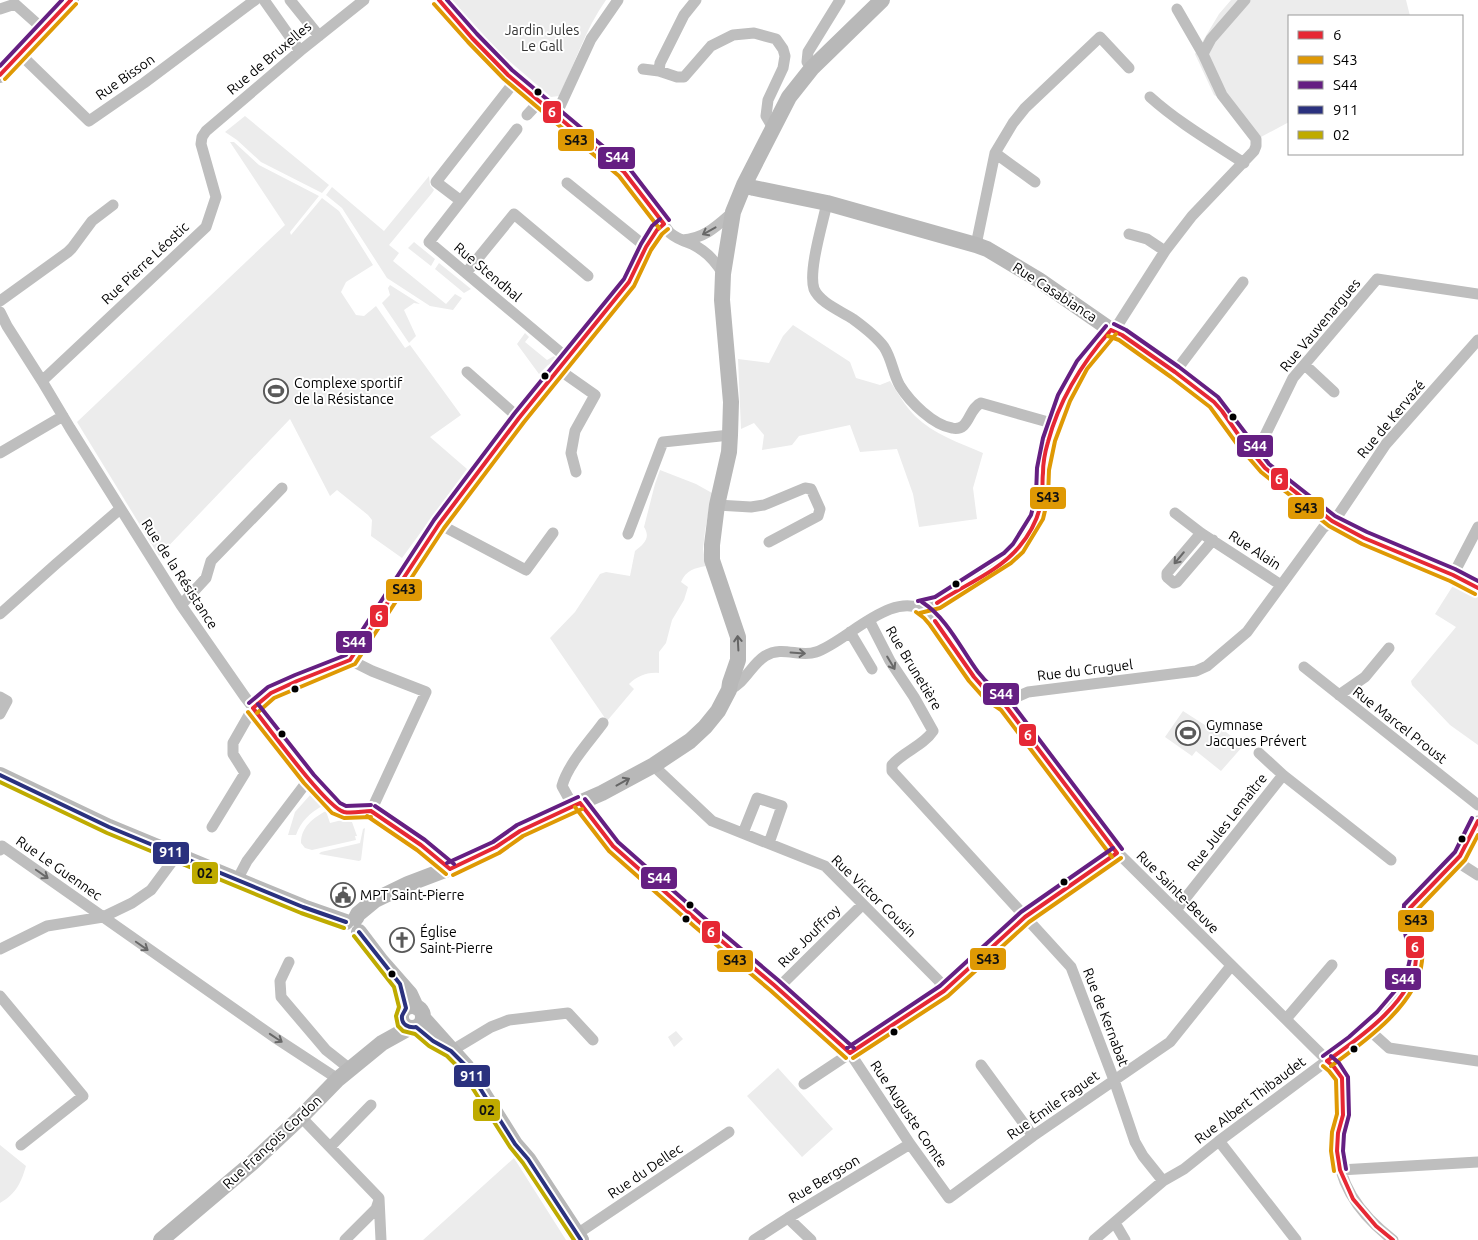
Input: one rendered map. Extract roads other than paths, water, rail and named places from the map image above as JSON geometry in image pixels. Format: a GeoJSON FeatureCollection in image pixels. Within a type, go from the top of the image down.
{"type":"FeatureCollection","features":[{"type":"Feature","properties":{"kind":"street"},"geometry":{"type":"LineString","coordinates":[[0,75],[71,0]]}},
{"type":"Feature","properties":{"kind":"street","name":"Rue Bisson"},"geometry":{"type":"LineString","coordinates":[[20,54],[89,121],[256,0]]}},
{"type":"Feature","properties":{"kind":"street"},"geometry":{"type":"LineString","coordinates":[[264,0],[300,51]]}},
{"type":"Feature","properties":{"kind":"street"},"geometry":{"type":"LineString","coordinates":[[290,0],[319,36]]}},
{"type":"Feature","properties":{"kind":"street","name":"Rue de Bruxelles"},"geometry":{"type":"LineString","coordinates":[[201,144],[202,137],[206,131],[300,51],[364,0]]}},
{"type":"Feature","properties":{"kind":"street"},"geometry":{"type":"LineString","coordinates":[[439,0],[472,38],[515,81],[624,172],[670,233],[709,255],[716,261],[723,274]]}},
{"type":"Feature","properties":{"kind":"street"},"geometry":{"type":"LineString","coordinates":[[556,115],[591,39],[618,0]]}},
{"type":"Feature","properties":{"kind":"street"},"geometry":{"type":"LineString","coordinates":[[659,71],[660,63],[684,15],[696,0]]}},
{"type":"Feature","properties":{"kind":"street"},"geometry":{"type":"LineString","coordinates":[[812,68],[807,62],[808,52],[840,0]]}},
{"type":"Feature","properties":{"kind":"street"},"geometry":{"type":"LineString","coordinates":[[730,690],[730,683],[738,660],[738,637],[712,560],[712,545],[717,505],[729,452],[730,402],[723,316],[723,274],[733,212],[744,184],[789,97],[812,68],[882,0]]}},
{"type":"Feature","properties":{"kind":"street"},"geometry":{"type":"LineString","coordinates":[[1203,54],[1211,39],[1245,0]]}},
{"type":"Feature","properties":{"kind":"street"},"geometry":{"type":"LineString","coordinates":[[0,9],[17,2],[43,30]]}},
{"type":"Feature","properties":{"kind":"street"},"geometry":{"type":"LineString","coordinates":[[353,924],[358,914],[375,900],[408,884],[450,869],[496,848],[520,832],[602,793],[654,765],[705,727],[718,711],[730,690],[763,657],[774,651],[813,653],[823,650],[868,620],[887,610],[900,606],[919,607],[937,603],[1008,558],[1018,548],[1037,517],[1042,498],[1043,469],[1049,440],[1064,398],[1082,365],[1119,323],[1165,251],[1192,216],[1244,163],[1256,146],[1256,139],[1222,95],[1203,54],[1177,9]]}},
{"type":"Feature","properties":{"kind":"street"},"geometry":{"type":"LineString","coordinates":[[643,69],[684,77],[711,46],[733,35],[754,33],[776,39],[783,48],[785,56],[783,68],[768,100],[766,116],[773,128]]}},
{"type":"Feature","properties":{"kind":"street"},"geometry":{"type":"LineString","coordinates":[[976,244],[995,153],[1013,123],[1025,108],[1100,37],[1129,68]]}},
{"type":"Feature","properties":{"kind":"street"},"geometry":{"type":"LineString","coordinates":[[461,201],[436,182],[515,81]]}},
{"type":"Feature","properties":{"kind":"street"},"geometry":{"type":"LineString","coordinates":[[1150,97],[1190,128],[1244,163]]}},
{"type":"Feature","properties":{"kind":"street"},"geometry":{"type":"LineString","coordinates":[[527,115],[540,101]]}},
{"type":"Feature","properties":{"kind":"street","name":"Rue Stendhal"},"geometry":{"type":"LineString","coordinates":[[517,129],[429,242],[566,358]]}},
{"type":"Feature","properties":{"kind":"street","name":"Rue Pierre Léostic"},"geometry":{"type":"LineString","coordinates":[[42,381],[206,226],[216,197],[201,144]]}},
{"type":"Feature","properties":{"kind":"street"},"geometry":{"type":"LineString","coordinates":[[995,153],[1035,182]]}},
{"type":"Feature","properties":{"kind":"street"},"geometry":{"type":"LineString","coordinates":[[567,183],[646,247]]}},
{"type":"Feature","properties":{"kind":"street","name":"Rue Casabianca"},"geometry":{"type":"LineString","coordinates":[[744,184],[763,190],[827,203],[976,244],[987,249],[1040,280],[1122,335],[1214,402],[1265,468],[1332,521],[1364,538],[1453,575],[1478,588]]}},
{"type":"Feature","properties":{"kind":"street"},"geometry":{"type":"LineString","coordinates":[[827,203],[813,269],[814,288],[818,296],[855,321],[873,335],[884,347],[900,385],[910,400],[939,423],[953,429],[963,427],[976,405],[981,403],[1055,424]]}},
{"type":"Feature","properties":{"kind":"street"},"geometry":{"type":"LineString","coordinates":[[0,301],[68,252],[92,221],[113,205]]}},
{"type":"Feature","properties":{"kind":"street"},"geometry":{"type":"LineString","coordinates":[[680,240],[702,236],[715,229],[733,212]]}},
{"type":"Feature","properties":{"kind":"street"},"geometry":{"type":"LineString","coordinates":[[466,273],[514,214],[588,276]]}},
{"type":"Feature","properties":{"kind":"street"},"geometry":{"type":"LineString","coordinates":[[212,827],[246,773],[233,754],[233,743],[253,708],[271,693],[350,660],[438,524],[518,418],[629,282],[646,247],[657,230],[664,224]]}},
{"type":"Feature","properties":{"kind":"street"},"geometry":{"type":"LineString","coordinates":[[1129,234],[1147,239],[1165,251]]}},
{"type":"Feature","properties":{"kind":"street","name":"Rue Vauvenargues"},"geometry":{"type":"LineString","coordinates":[[1255,456],[1293,378],[1378,279],[1478,294]]}},
{"type":"Feature","properties":{"kind":"street"},"geometry":{"type":"LineString","coordinates":[[1175,372],[1243,282]]}},
{"type":"Feature","properties":{"kind":"street","name":"Rue de la Résistance"},"geometry":{"type":"LineString","coordinates":[[0,312],[4,329],[42,381],[181,605],[253,708],[309,779],[336,808],[345,812],[371,812]]}},
{"type":"Feature","properties":{"kind":"street","name":"Rue de Kervazé"},"geometry":{"type":"LineString","coordinates":[[1332,521],[1339,514],[1386,444],[1478,340]]}},
{"type":"Feature","properties":{"kind":"street"},"geometry":{"type":"LineString","coordinates":[[1305,365],[1334,392]]}},
{"type":"Feature","properties":{"kind":"street"},"geometry":{"type":"LineString","coordinates":[[558,369],[595,395],[575,431],[571,453],[576,472]]}},
{"type":"Feature","properties":{"kind":"street"},"geometry":{"type":"LineString","coordinates":[[467,372],[518,418]]}},
{"type":"Feature","properties":{"kind":"street"},"geometry":{"type":"LineString","coordinates":[[0,453],[63,416]]}},
{"type":"Feature","properties":{"kind":"street"},"geometry":{"type":"LineString","coordinates":[[628,534],[664,442],[730,436]]}},
{"type":"Feature","properties":{"kind":"street"},"geometry":{"type":"LineString","coordinates":[[181,605],[206,578],[211,561],[282,488]]}},
{"type":"Feature","properties":{"kind":"street"},"geometry":{"type":"LineString","coordinates":[[717,505],[751,507],[764,505],[805,488],[812,490],[820,509],[818,516],[769,542]]}},
{"type":"Feature","properties":{"kind":"street"},"geometry":{"type":"LineString","coordinates":[[0,614],[120,509]]}},
{"type":"Feature","properties":{"kind":"street","name":"Rue Alain"},"geometry":{"type":"LineString","coordinates":[[1175,513],[1201,533],[1281,585]]}},
{"type":"Feature","properties":{"kind":"street","name":"Rue du Cruguel"},"geometry":{"type":"LineString","coordinates":[[1005,705],[1010,700],[1028,692],[1196,671],[1207,666],[1247,632],[1323,528],[1332,521]]}},
{"type":"Feature","properties":{"kind":"street"},"geometry":{"type":"LineString","coordinates":[[438,524],[526,570],[553,533]]}},
{"type":"Feature","properties":{"kind":"street"},"geometry":{"type":"LineString","coordinates":[[1453,575],[1478,527]]}},
{"type":"Feature","properties":{"kind":"street","name":"Rue Alain"},"geometry":{"type":"LineString","coordinates":[[1201,533],[1167,573],[1167,577],[1174,583],[1177,582],[1213,540]]}},
{"type":"Feature","properties":{"kind":"street"},"geometry":{"type":"LineString","coordinates":[[935,621],[937,603]]}},
{"type":"Feature","properties":{"kind":"street"},"geometry":{"type":"LineString","coordinates":[[919,607],[935,621],[974,677],[989,694],[1005,705]]}},
{"type":"Feature","properties":{"kind":"street","name":"Rue Brunetière"},"geometry":{"type":"LineString","coordinates":[[868,620],[890,661],[914,697],[933,731],[928,739],[897,760],[892,765],[892,771]]}},
{"type":"Feature","properties":{"kind":"street"},"geometry":{"type":"LineString","coordinates":[[850,632],[872,670]]}},
{"type":"Feature","properties":{"kind":"street"},"geometry":{"type":"LineString","coordinates":[[1339,696],[1365,677],[1389,648]]}},
{"type":"Feature","properties":{"kind":"street"},"geometry":{"type":"LineString","coordinates":[[350,660],[426,692],[371,812],[421,844],[450,869]]}},
{"type":"Feature","properties":{"kind":"street","name":"Rue Marcel Proust"},"geometry":{"type":"LineString","coordinates":[[1304,666],[1339,696],[1478,805]]}},
{"type":"Feature","properties":{"kind":"street"},"geometry":{"type":"LineString","coordinates":[[0,697],[7,701],[0,714]]}},
{"type":"Feature","properties":{"kind":"street","name":"Rue Sainte-Beuve"},"geometry":{"type":"LineString","coordinates":[[1005,705],[1117,853],[1286,1019],[1334,1067],[1342,1078],[1343,1115],[1338,1133],[1337,1151],[1340,1170],[1353,1199],[1376,1226],[1393,1240]]}},
{"type":"Feature","properties":{"kind":"street","name":"Rue Auguste Comte"},"geometry":{"type":"LineString","coordinates":[[603,723],[564,777],[562,786],[614,846],[850,1053],[910,1144],[949,1198]]}},
{"type":"Feature","properties":{"kind":"street","name":"Rue Jules Lemaître"},"geometry":{"type":"LineString","coordinates":[[1259,753],[1283,775],[1391,860]]}},
{"type":"Feature","properties":{"kind":"street","name":"Rue Victor Cousin"},"geometry":{"type":"LineString","coordinates":[[654,765],[712,821],[825,866],[939,981],[944,991]]}},
{"type":"Feature","properties":{"kind":"street","name":"Rue de Kernabat"},"geometry":{"type":"LineString","coordinates":[[892,771],[1071,967],[1114,1080],[1135,1142],[1143,1156],[1163,1181]]}},
{"type":"Feature","properties":{"kind":"street"},"geometry":{"type":"LineString","coordinates":[[0,775],[109,827],[303,907],[353,924],[381,961],[410,994],[412,1018],[433,1040],[452,1052],[466,1066],[515,1144],[528,1159],[579,1237]]}},
{"type":"Feature","properties":{"kind":"street","name":"Rue Jules Lemaître"},"geometry":{"type":"LineString","coordinates":[[1176,910],[1283,775]]}},
{"type":"Feature","properties":{"kind":"street"},"geometry":{"type":"LineString","coordinates":[[237,880],[247,861],[309,779]]}},
{"type":"Feature","properties":{"kind":"street"},"geometry":{"type":"LineString","coordinates":[[743,833],[757,798],[782,806],[768,844]]}},
{"type":"Feature","properties":{"kind":"street","name":"Rue Albert Thibaudet"},"geometry":{"type":"LineString","coordinates":[[1094,1240],[1163,1181],[1184,1168],[1368,1029],[1405,992],[1416,963],[1416,950],[1408,915],[1410,908],[1460,856],[1478,821]]}},
{"type":"Feature","properties":{"kind":"street","name":"Rue Le Guennec"},"geometry":{"type":"LineString","coordinates":[[1,848],[269,1034],[344,1074]]}},
{"type":"Feature","properties":{"kind":"street"},"geometry":{"type":"LineString","coordinates":[[804,1084],[944,991],[1025,917],[1117,853]]}},
{"type":"Feature","properties":{"kind":"street"},"geometry":{"type":"LineString","coordinates":[[0,950],[47,926],[103,917],[137,900],[152,890],[177,855]]}},
{"type":"Feature","properties":{"kind":"street"},"geometry":{"type":"LineString","coordinates":[[1456,860],[1478,875]]}},
{"type":"Feature","properties":{"kind":"street","name":"Rue Jouffroy"},"geometry":{"type":"LineString","coordinates":[[778,989],[862,904]]}},
{"type":"Feature","properties":{"kind":"street"},"geometry":{"type":"LineString","coordinates":[[288,962],[280,981],[281,997],[344,1074]]}},
{"type":"Feature","properties":{"kind":"street"},"geometry":{"type":"LineString","coordinates":[[1286,1019],[1332,965]]}},
{"type":"Feature","properties":{"kind":"street","name":"Rue Émile Faguet"},"geometry":{"type":"LineString","coordinates":[[949,1198],[1034,1136],[1170,1042],[1231,966]]}},
{"type":"Feature","properties":{"kind":"street"},"geometry":{"type":"LineString","coordinates":[[0,996],[83,1096],[21,1146]]}},
{"type":"Feature","properties":{"kind":"street"},"geometry":{"type":"LineString","coordinates":[[452,1052],[491,1027],[509,1020],[568,1013],[593,1040]]}},
{"type":"Feature","properties":{"kind":"street","name":"Rue François Cordon"},"geometry":{"type":"LineString","coordinates":[[161,1240],[252,1163],[344,1074],[412,1018]]}},
{"type":"Feature","properties":{"kind":"street"},"geometry":{"type":"LineString","coordinates":[[1368,1029],[1389,1048],[1478,1061]]}},
{"type":"Feature","properties":{"kind":"street"},"geometry":{"type":"LineString","coordinates":[[981,1065],[1034,1136]]}},
{"type":"Feature","properties":{"kind":"street"},"geometry":{"type":"LineString","coordinates":[[330,1147],[371,1105]]}},
{"type":"Feature","properties":{"kind":"street"},"geometry":{"type":"LineString","coordinates":[[301,1117],[379,1198],[380,1240]]}},
{"type":"Feature","properties":{"kind":"street","name":"Rue du Dellec"},"geometry":{"type":"LineString","coordinates":[[579,1237],[729,1132]]}},
{"type":"Feature","properties":{"kind":"street"},"geometry":{"type":"LineString","coordinates":[[1219,1140],[1296,1240]]}},
{"type":"Feature","properties":{"kind":"street","name":"Rue Bergson"},"geometry":{"type":"LineString","coordinates":[[754,1240],[910,1144]]}},
{"type":"Feature","properties":{"kind":"street"},"geometry":{"type":"LineString","coordinates":[[1340,1170],[1478,1162]]}},
{"type":"Feature","properties":{"kind":"street"},"geometry":{"type":"LineString","coordinates":[[345,1240],[376,1209],[379,1198]]}},
{"type":"Feature","properties":{"kind":"street"},"geometry":{"type":"LineString","coordinates":[[788,1218],[811,1240]]}},
{"type":"Feature","properties":{"kind":"street"},"geometry":{"type":"LineString","coordinates":[[1115,1222],[1125,1240]]}},
{"type":"Feature","properties":{"kind":"place","name":"Complexe sportif de la Résistance"},"geometry":{"type":"Point","coordinates":[276,391]}},
{"type":"Feature","properties":{"kind":"place","name":"Gymnase Jacques Prévert"},"geometry":{"type":"Point","coordinates":[1188,733]}},
{"type":"Feature","properties":{"kind":"place","name":"MPT Saint-Pierre"},"geometry":{"type":"Point","coordinates":[343,895]}},
{"type":"Feature","properties":{"kind":"place","name":"Église Saint-Pierre"},"geometry":{"type":"Point","coordinates":[402,940]}},
{"type":"Feature","properties":{"kind":"park label","name":"Jardin Jules Le Gall"},"geometry":{"type":"Point","coordinates":[542,38]}}]}
